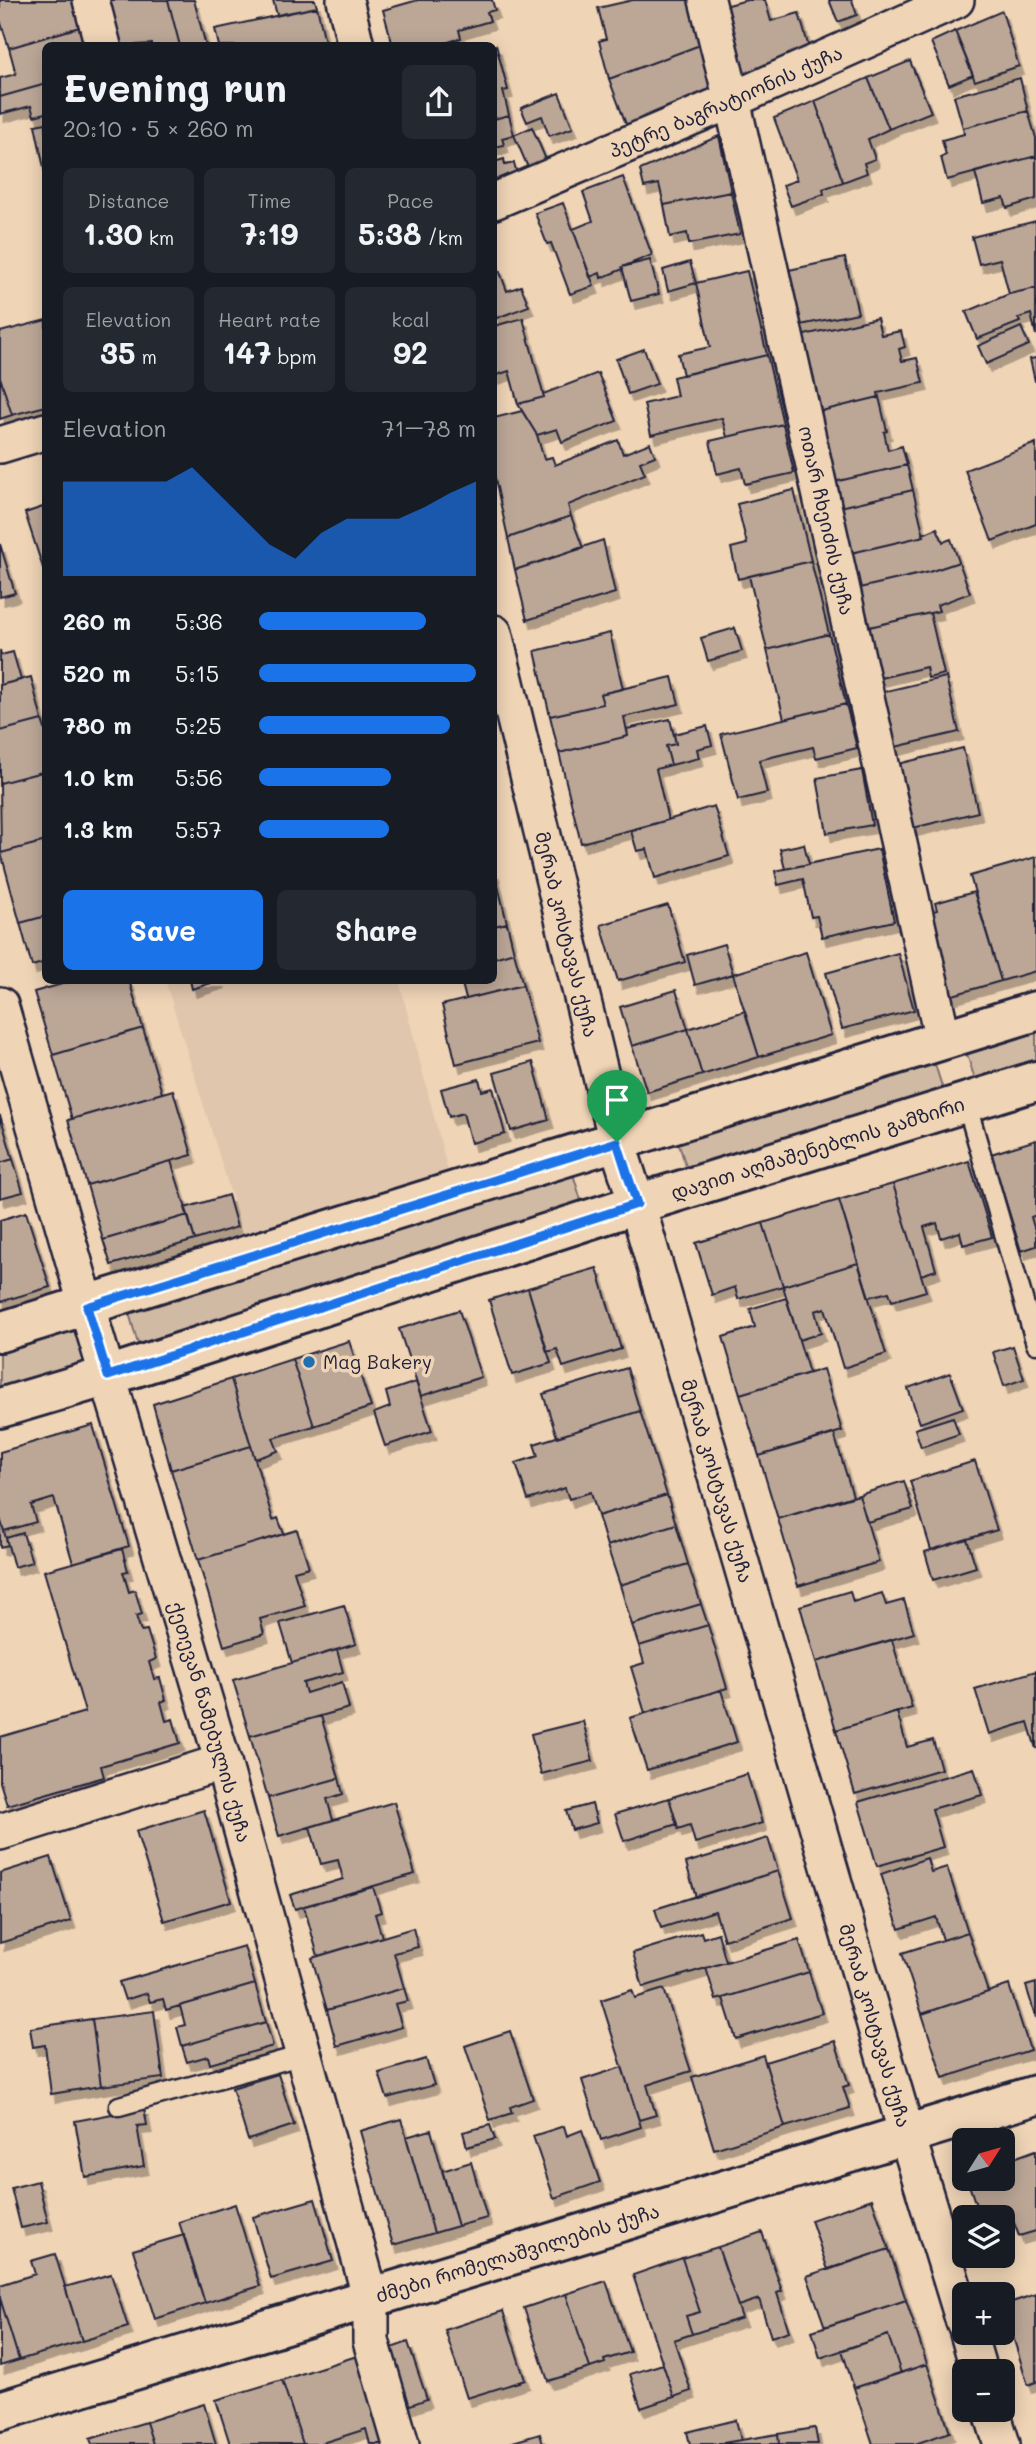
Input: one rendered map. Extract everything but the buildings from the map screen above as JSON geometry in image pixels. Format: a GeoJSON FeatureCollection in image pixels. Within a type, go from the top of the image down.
{"type":"FeatureCollection","features":[{"type":"Feature","properties":{"kind":"street"},"geometry":{"type":"LineString","coordinates":[[91,0],[102,42]]}},
{"type":"Feature","properties":{"kind":"street"},"geometry":{"type":"LineString","coordinates":[[345,0],[355,42]]}},
{"type":"Feature","properties":{"kind":"street","name":"ოთარ ჩხეიძის ქუჩა"},"geometry":{"type":"LineString","coordinates":[[707,0],[732,100],[943,1040]]}},
{"type":"Feature","properties":{"kind":"street","name":"პეტრე ბაგრატიონის ქუჩა"},"geometry":{"type":"LineString","coordinates":[[497,200],[732,100],[956,0]]}},
{"type":"Feature","properties":{"kind":"street"},"geometry":{"type":"LineString","coordinates":[[0,444],[42,432]]}},
{"type":"Feature","properties":{"kind":"street","name":"მერაბ კოსტავას ქუჩა"},"geometry":{"type":"LineString","coordinates":[[497,645],[617,1142],[952,2283]]}},
{"type":"Feature","properties":{"kind":"street","name":"ქეთევან წამებულის ქუჩა"},"geometry":{"type":"LineString","coordinates":[[0,1005],[223,1762],[371,2299],[372,2340],[401,2444]]}},
{"type":"Feature","properties":{"kind":"street"},"geometry":{"type":"LineString","coordinates":[[0,1332],[1036,1011]]}},
{"type":"Feature","properties":{"kind":"street","name":"დავით აღმაშენებლის გამზირი"},"geometry":{"type":"LineString","coordinates":[[0,1408],[108,1376],[637,1204],[1036,1081]]}},
{"type":"Feature","properties":{"kind":"street"},"geometry":{"type":"LineString","coordinates":[[0,1832],[223,1762]]}},
{"type":"Feature","properties":{"kind":"street","name":"ძმები რომელაშვილების ქუჩა"},"geometry":{"type":"LineString","coordinates":[[0,2411],[1036,2095]]}},
{"type":"Feature","properties":{"kind":"street"},"geometry":{"type":"LineString","coordinates":[[995,2422],[1002,2444]]}},
{"type":"Feature","properties":{"kind":"lane"},"geometry":{"type":"LineString","coordinates":[[966,1102],[1036,1344]]}},
{"type":"Feature","properties":{"kind":"lane"},"geometry":{"type":"LineString","coordinates":[[119,2106],[303,2055]]}},
{"type":"Feature","properties":{"kind":"shaded area"},"geometry":{"type":"Polygon","coordinates":[[[166,984],[400,984],[448,1171],[244,1236],[166,984]]]}},
{"type":"Feature","properties":{"kind":"shaded area"},"geometry":{"type":"Polygon","coordinates":[[[1036,1029],[1036,1068],[977,1086],[966,1051],[1036,1029]]]}},
{"type":"Feature","properties":{"kind":"shaded area"},"geometry":{"type":"Polygon","coordinates":[[[933,1058],[945,1096],[689,1176],[677,1138],[933,1058]]]}},
{"type":"Feature","properties":{"kind":"shaded area"},"geometry":{"type":"Polygon","coordinates":[[[572,1171],[584,1210],[138,1344],[127,1306],[572,1171]]]}},
{"type":"Feature","properties":{"kind":"shaded area"},"geometry":{"type":"Polygon","coordinates":[[[75,1323],[87,1362],[0,1389],[0,1346],[75,1323]]]}},
{"type":"Feature","properties":{"kind":"place","name":"Mag Bakery"},"geometry":{"type":"Point","coordinates":[309,1362]}},
{"type":"Feature","properties":{"kind":"route"},"geometry":{"type":"LineString","coordinates":[[617,1142],[637,1204],[108,1376],[87,1307],[617,1142]]}}]}
